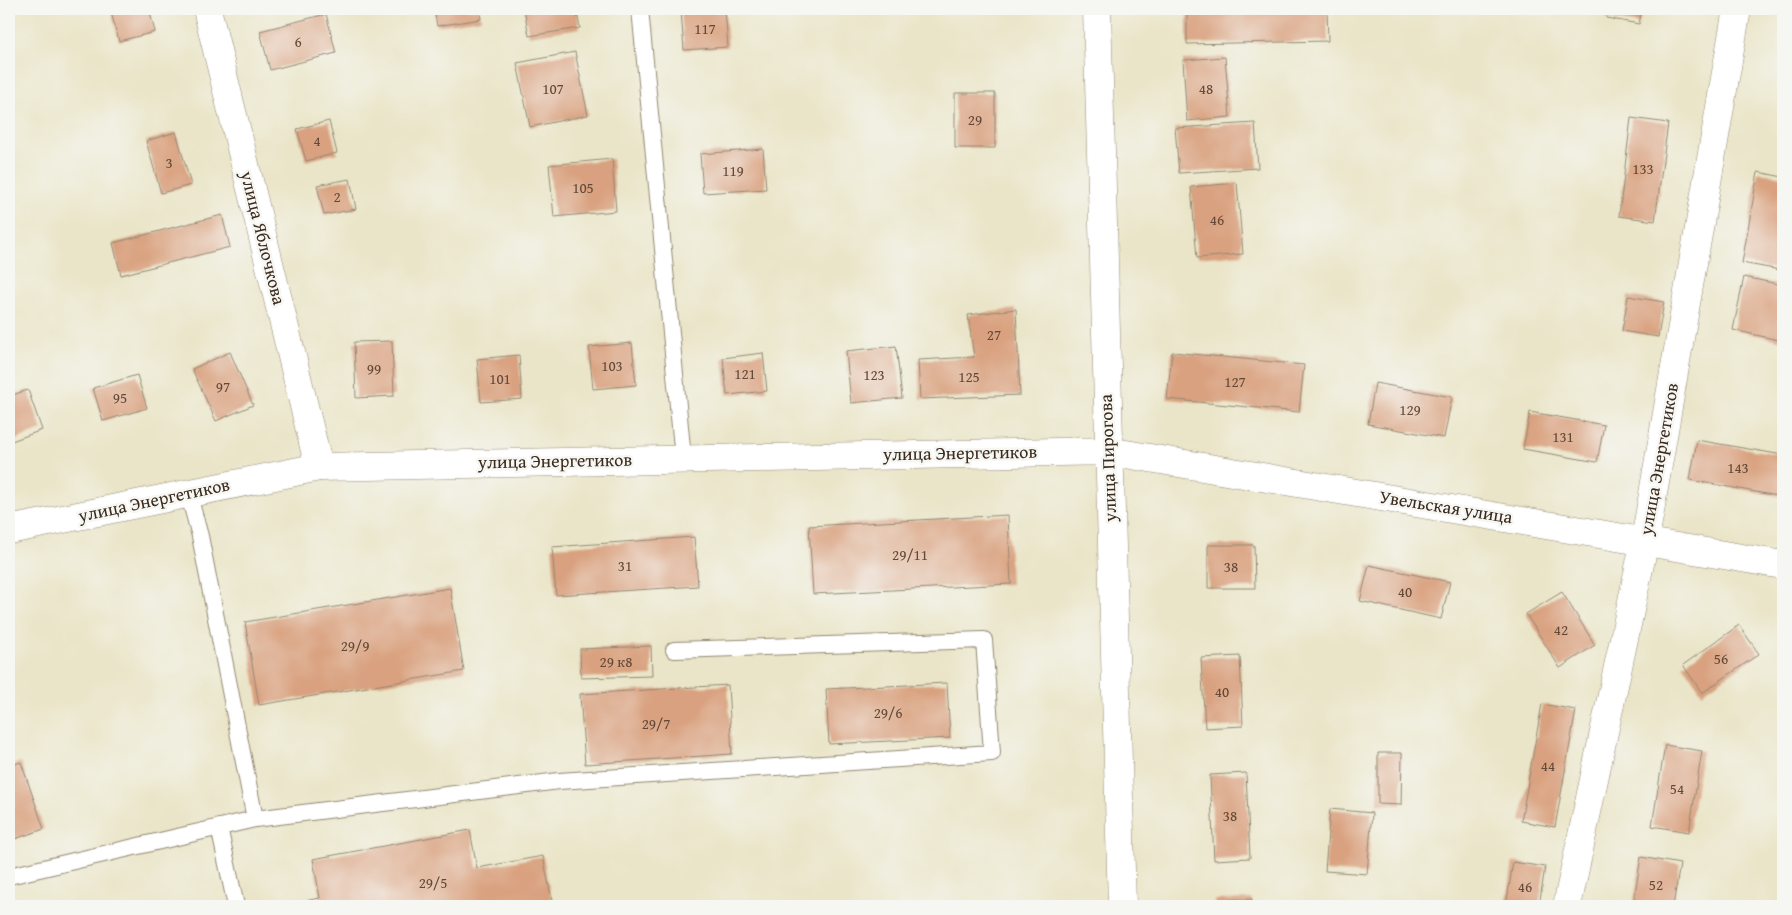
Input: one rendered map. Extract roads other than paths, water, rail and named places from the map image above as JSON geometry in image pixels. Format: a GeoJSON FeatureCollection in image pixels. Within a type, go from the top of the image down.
{"type":"FeatureCollection","features":[{"type":"Feature","properties":{"kind":"street","name":"улица Яблочкова"},"geometry":{"type":"LineString","coordinates":[[207,9],[319,467]]}},
{"type":"Feature","properties":{"kind":"street","name":"улица Пирогова"},"geometry":{"type":"LineString","coordinates":[[1097,9],[1122,906]]}},
{"type":"Feature","properties":{"kind":"street","name":"улица Энергетиков"},"geometry":{"type":"LineString","coordinates":[[1567,906],[1645,540],[1737,9]]}},
{"type":"Feature","properties":{"kind":"street","name":"улица Энергетиков"},"geometry":{"type":"LineString","coordinates":[[9,530],[188,492],[319,467],[683,458],[1108,451]]}},
{"type":"Feature","properties":{"kind":"street","name":"Увельская улица"},"geometry":{"type":"LineString","coordinates":[[1108,451],[1645,540],[1783,565]]}},
{"type":"Feature","properties":{"kind":"lane"},"geometry":{"type":"LineString","coordinates":[[640,9],[683,458]]}},
{"type":"Feature","properties":{"kind":"lane"},"geometry":{"type":"LineString","coordinates":[[188,492],[200,536],[254,819]]}},
{"type":"Feature","properties":{"kind":"lane"},"geometry":{"type":"LineString","coordinates":[[9,876],[254,819],[558,781],[992,753],[984,640],[674,650]]}},
{"type":"Feature","properties":{"kind":"lane"},"geometry":{"type":"LineString","coordinates":[[219,827],[236,906]]}}]}
